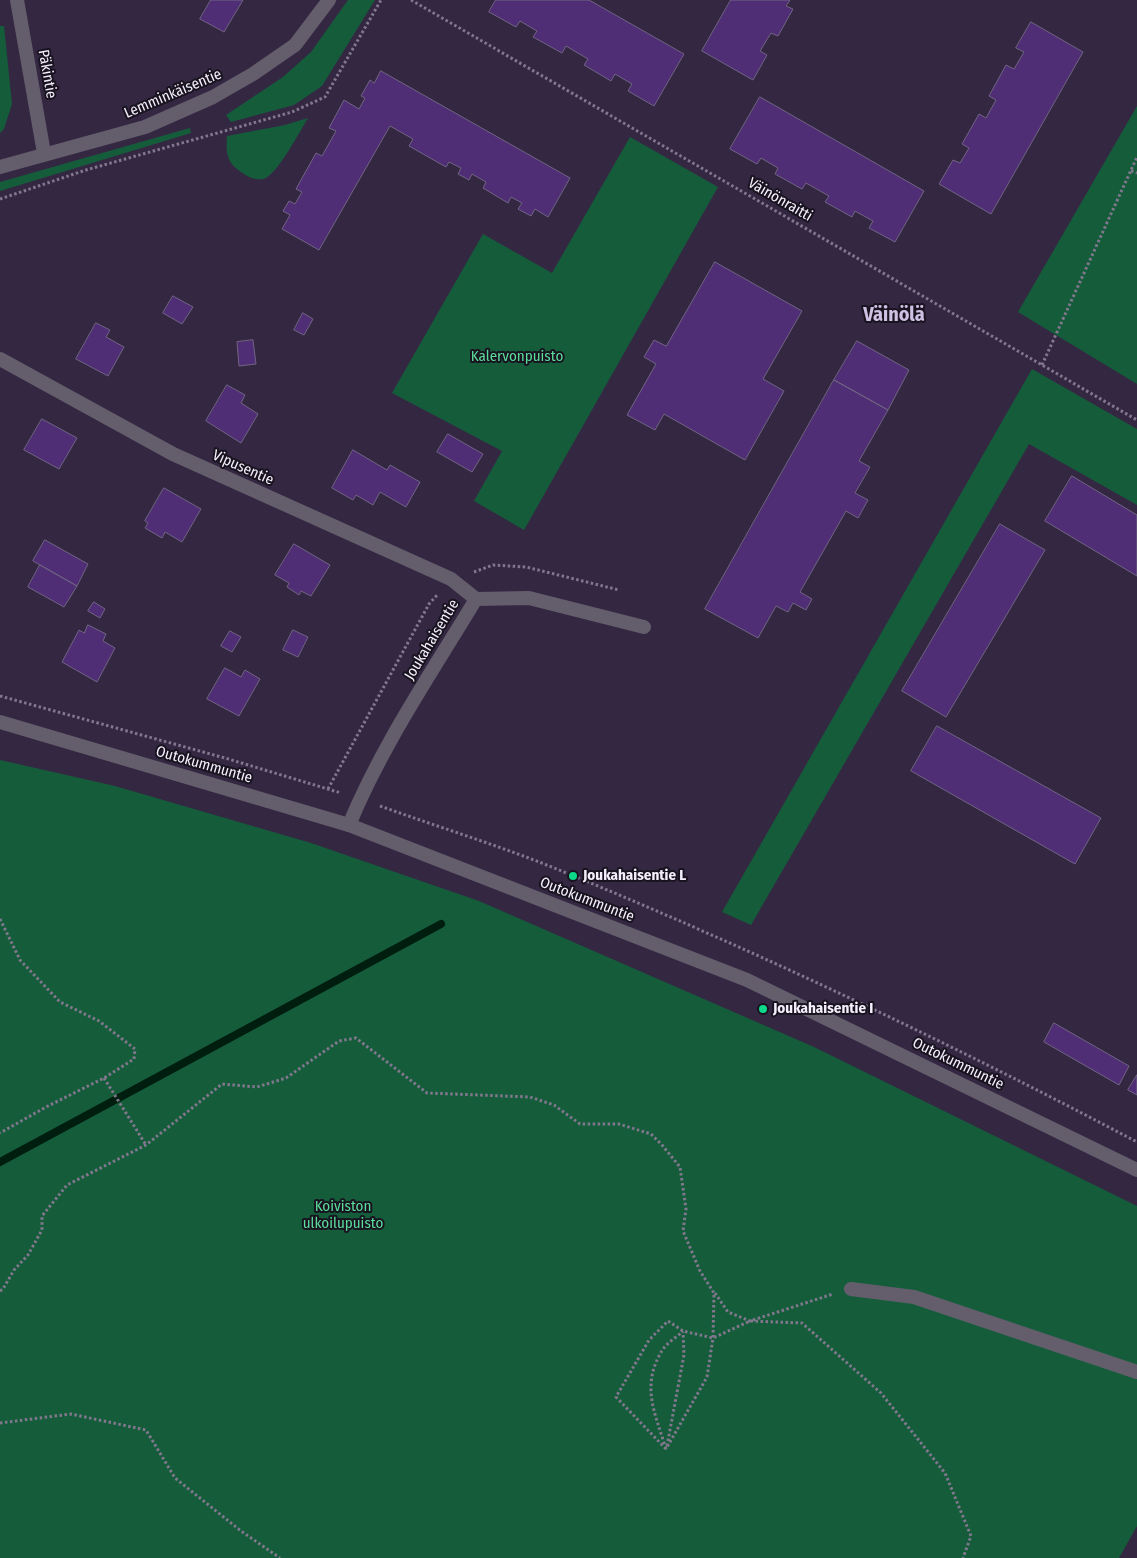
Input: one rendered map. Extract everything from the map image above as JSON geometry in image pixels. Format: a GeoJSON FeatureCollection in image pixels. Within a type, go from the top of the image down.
{"type":"FeatureCollection","features":[{"type":"Feature","properties":{"kind":"street","name":"Päkintie"},"geometry":{"type":"LineString","coordinates":[[17,0],[44,153]]}},
{"type":"Feature","properties":{"kind":"street","name":"Lemminkäisentie"},"geometry":{"type":"LineString","coordinates":[[0,167],[44,153],[145,127],[213,97],[253,74],[295,45],[328,0]]}},
{"type":"Feature","properties":{"kind":"street","name":"Vipusentie"},"geometry":{"type":"LineString","coordinates":[[0,359],[173,454],[450,579],[476,599]]}},
{"type":"Feature","properties":{"kind":"street","name":"Joukahaisentie"},"geometry":{"type":"LineString","coordinates":[[349,825],[360,799],[392,738],[476,599],[529,598],[644,628]]}},
{"type":"Feature","properties":{"kind":"street","name":"Outokummuntie"},"geometry":{"type":"LineString","coordinates":[[0,722],[349,825],[748,980],[1137,1170]]}},
{"type":"Feature","properties":{"kind":"street"},"geometry":{"type":"LineString","coordinates":[[851,1289],[914,1297],[1137,1372]]}},
{"type":"Feature","properties":{"kind":"path"},"geometry":{"type":"LineString","coordinates":[[0,199],[86,170],[292,112],[325,97],[381,0]]}},
{"type":"Feature","properties":{"kind":"path","name":"Väinönraitti"},"geometry":{"type":"LineString","coordinates":[[411,0],[1137,420]]}},
{"type":"Feature","properties":{"kind":"path"},"geometry":{"type":"LineString","coordinates":[[1042,366],[1137,156]]}},
{"type":"Feature","properties":{"kind":"path"},"geometry":{"type":"LineString","coordinates":[[1131,170],[1137,173]]}},
{"type":"Feature","properties":{"kind":"path"},"geometry":{"type":"LineString","coordinates":[[0,919],[20,960],[60,1002],[99,1021],[135,1049],[134,1059],[104,1078],[0,1133]]}},
{"type":"Feature","properties":{"kind":"path"},"geometry":{"type":"LineString","coordinates":[[0,1291],[14,1270],[28,1255],[42,1230],[42,1216],[67,1185],[146,1145],[222,1084],[257,1087],[286,1078],[339,1041],[356,1038],[427,1092],[530,1097],[554,1105],[580,1124],[619,1124],[651,1134],[680,1167],[686,1208],[683,1231],[700,1271],[714,1293],[728,1312],[750,1320],[802,1323],[881,1393],[945,1473],[971,1536],[963,1558]]}},
{"type":"Feature","properties":{"kind":"path"},"geometry":{"type":"LineString","coordinates":[[104,1078],[146,1145]]}},
{"type":"Feature","properties":{"kind":"path"},"geometry":{"type":"LineString","coordinates":[[666,1449],[616,1397],[648,1340],[668,1321],[683,1331],[713,1338],[750,1320],[851,1289]]}},
{"type":"Feature","properties":{"kind":"path"},"geometry":{"type":"LineString","coordinates":[[666,1449],[707,1377],[713,1338],[714,1293]]}},
{"type":"Feature","properties":{"kind":"path"},"geometry":{"type":"LineString","coordinates":[[666,1449],[650,1396],[652,1372],[664,1348],[683,1331]]}},
{"type":"Feature","properties":{"kind":"path"},"geometry":{"type":"LineString","coordinates":[[666,1449],[684,1354],[683,1331]]}},
{"type":"Feature","properties":{"kind":"path"},"geometry":{"type":"LineString","coordinates":[[0,1423],[71,1414],[146,1430],[175,1478],[241,1531],[280,1558]]}},
{"type":"Feature","properties":{"kind":"green space"},"geometry":{"type":"Polygon","coordinates":[[[348,0],[375,0],[322,86],[294,105],[231,122],[226,115],[283,77],[311,52],[348,0]]]}},
{"type":"Feature","properties":{"kind":"green space"},"geometry":{"type":"Polygon","coordinates":[[[0,26],[4,26],[12,104],[4,129],[0,133],[0,26]]]}},
{"type":"Feature","properties":{"kind":"green space"},"geometry":{"type":"Polygon","coordinates":[[[1137,106],[1137,384],[1018,312],[1137,106]]]}},
{"type":"Feature","properties":{"kind":"green space"},"geometry":{"type":"Polygon","coordinates":[[[308,118],[281,162],[268,176],[263,179],[251,178],[232,164],[227,152],[227,136],[285,125],[308,118]]]}},
{"type":"Feature","properties":{"kind":"green space"},"geometry":{"type":"Polygon","coordinates":[[[190,128],[191,133],[0,191],[0,182],[190,128]]]}},
{"type":"Feature","properties":{"kind":"green space","name":"Kalervonpuisto"},"geometry":{"type":"Polygon","coordinates":[[[630,137],[718,187],[524,530],[474,501],[502,451],[392,393],[483,234],[552,273],[630,137]]]}},
{"type":"Feature","properties":{"kind":"green space"},"geometry":{"type":"Polygon","coordinates":[[[1032,369],[1137,429],[1137,505],[1029,444],[751,925],[722,912],[1032,369]]]}},
{"type":"Feature","properties":{"kind":"green space","name":"Koiviston ulkoilupuisto"},"geometry":{"type":"Polygon","coordinates":[[[0,760],[115,786],[311,843],[479,901],[814,1047],[1137,1206],[1137,1526],[1119,1558],[0,1558],[0,760]]]}},
{"type":"Feature","properties":{"kind":"building"},"geometry":{"type":"Polygon","coordinates":[[[211,0],[243,0],[224,32],[200,19],[211,0]]]}},
{"type":"Feature","properties":{"kind":"building"},"geometry":{"type":"Polygon","coordinates":[[[496,0],[589,0],[684,54],[654,106],[628,91],[632,84],[615,74],[611,81],[584,65],[588,59],[566,46],[562,53],[533,37],[537,31],[520,21],[516,27],[489,12],[496,0]]]}},
{"type":"Feature","properties":{"kind":"building"},"geometry":{"type":"Polygon","coordinates":[[[731,0],[790,0],[786,6],[793,9],[778,36],[771,33],[760,51],[767,55],[753,80],[702,51],[731,0]]]}},
{"type":"Feature","properties":{"kind":"building"},"geometry":{"type":"Polygon","coordinates":[[[1031,22],[1083,52],[991,214],[939,184],[953,160],[960,163],[969,148],[962,144],[979,114],[986,118],[996,100],[989,96],[1006,65],[1014,69],[1024,52],[1016,48],[1031,22]]]}},
{"type":"Feature","properties":{"kind":"building"},"geometry":{"type":"Polygon","coordinates":[[[381,71],[570,178],[548,217],[535,209],[531,216],[518,209],[522,203],[511,197],[508,203],[483,188],[486,182],[472,174],[469,180],[458,174],[461,168],[449,162],[446,167],[409,146],[413,139],[390,126],[319,250],[282,229],[290,215],[283,211],[289,201],[295,204],[302,192],[296,189],[316,153],[322,156],[336,131],[329,128],[344,100],[359,109],[365,98],[361,96],[370,80],[374,83],[381,71]]]}},
{"type":"Feature","properties":{"kind":"building"},"geometry":{"type":"Polygon","coordinates":[[[760,97],[924,191],[895,242],[869,228],[873,221],[855,211],[852,217],[825,202],[829,196],[806,183],[802,189],[775,174],[778,168],[761,158],[757,164],[730,149],[760,97]]]}},
{"type":"Feature","properties":{"kind":"building"},"geometry":{"type":"Polygon","coordinates":[[[715,262],[802,311],[763,379],[784,391],[745,460],[664,414],[655,430],[627,415],[656,364],[644,357],[654,340],[666,346],[715,262]]]}},
{"type":"Feature","properties":{"kind":"building"},"geometry":{"type":"Polygon","coordinates":[[[173,296],[193,307],[182,324],[163,313],[173,296]]]}},
{"type":"Feature","properties":{"kind":"building"},"geometry":{"type":"Polygon","coordinates":[[[303,313],[313,319],[304,335],[294,330],[303,313]]]}},
{"type":"Feature","properties":{"kind":"building"},"geometry":{"type":"Polygon","coordinates":[[[96,323],[110,330],[106,337],[124,347],[108,376],[76,359],[96,323]]]}},
{"type":"Feature","properties":{"kind":"building"},"geometry":{"type":"Polygon","coordinates":[[[253,340],[256,364],[239,366],[237,342],[253,340]]]}},
{"type":"Feature","properties":{"kind":"building"},"geometry":{"type":"Polygon","coordinates":[[[857,341],[909,370],[888,410],[834,380],[857,341]]]}},
{"type":"Feature","properties":{"kind":"building"},"geometry":{"type":"Polygon","coordinates":[[[834,380],[888,410],[859,461],[870,467],[855,493],[868,500],[858,518],[846,511],[800,592],[812,599],[806,610],[793,603],[788,612],[776,606],[758,638],[705,609],[834,380]]]}},
{"type":"Feature","properties":{"kind":"building"},"geometry":{"type":"Polygon","coordinates":[[[227,385],[245,395],[241,403],[258,414],[241,443],[206,421],[227,385]]]}},
{"type":"Feature","properties":{"kind":"building"},"geometry":{"type":"Polygon","coordinates":[[[42,419],[77,438],[59,469],[24,450],[42,419]]]}},
{"type":"Feature","properties":{"kind":"building"},"geometry":{"type":"Polygon","coordinates":[[[448,434],[483,454],[472,472],[437,452],[448,434]]]}},
{"type":"Feature","properties":{"kind":"building"},"geometry":{"type":"Polygon","coordinates":[[[353,450],[387,470],[390,465],[420,482],[406,507],[380,492],[373,505],[356,495],[353,500],[332,488],[353,450]]]}},
{"type":"Feature","properties":{"kind":"building"},"geometry":{"type":"Polygon","coordinates":[[[1072,476],[1137,515],[1137,576],[1045,521],[1072,476]]]}},
{"type":"Feature","properties":{"kind":"building"},"geometry":{"type":"Polygon","coordinates":[[[164,488],[201,509],[182,542],[165,532],[162,538],[145,528],[148,523],[145,521],[164,488]]]}},
{"type":"Feature","properties":{"kind":"building"},"geometry":{"type":"Polygon","coordinates":[[[1000,524],[1045,550],[946,717],[902,691],[1000,524]]]}},
{"type":"Feature","properties":{"kind":"building"},"geometry":{"type":"Polygon","coordinates":[[[45,540],[88,564],[77,586],[33,561],[45,540]]]}},
{"type":"Feature","properties":{"kind":"building"},"geometry":{"type":"Polygon","coordinates":[[[294,544],[330,565],[311,596],[301,591],[299,595],[287,587],[289,583],[275,575],[294,544]]]}},
{"type":"Feature","properties":{"kind":"building"},"geometry":{"type":"Polygon","coordinates":[[[40,565],[77,586],[64,607],[28,587],[40,565]]]}},
{"type":"Feature","properties":{"kind":"building"},"geometry":{"type":"Polygon","coordinates":[[[94,602],[105,609],[100,618],[88,611],[94,602]]]}},
{"type":"Feature","properties":{"kind":"building"},"geometry":{"type":"Polygon","coordinates":[[[88,625],[106,634],[103,641],[115,648],[97,682],[62,662],[79,630],[84,633],[88,625]]]}},
{"type":"Feature","properties":{"kind":"building"},"geometry":{"type":"Polygon","coordinates":[[[293,630],[308,637],[298,657],[283,650],[293,630]]]}},
{"type":"Feature","properties":{"kind":"building"},"geometry":{"type":"Polygon","coordinates":[[[230,631],[241,637],[232,652],[221,646],[230,631]]]}},
{"type":"Feature","properties":{"kind":"building"},"geometry":{"type":"Polygon","coordinates":[[[225,668],[241,677],[245,670],[260,679],[239,716],[207,699],[225,668]]]}},
{"type":"Feature","properties":{"kind":"building"},"geometry":{"type":"Polygon","coordinates":[[[937,726],[1101,818],[1075,864],[911,771],[937,726]]]}},
{"type":"Feature","properties":{"kind":"building"},"geometry":{"type":"Polygon","coordinates":[[[1054,1023],[1129,1066],[1119,1085],[1044,1042],[1054,1023]]]}},
{"type":"Feature","properties":{"kind":"building"},"geometry":{"type":"Polygon","coordinates":[[[1137,1075],[1137,1095],[1128,1090],[1137,1075]]]}},
{"type":"Feature","properties":{"kind":"waterway"},"geometry":{"type":"LineString","coordinates":[[0,1162],[441,924]]}},
{"type":"Feature","properties":{"kind":"place","name":"Joukahaisentie L"},"geometry":{"type":"Point","coordinates":[573,876]}},
{"type":"Feature","properties":{"kind":"place","name":"Joukahaisentie I"},"geometry":{"type":"Point","coordinates":[763,1009]}},
{"type":"Feature","properties":{"kind":"district","name":"Väinölä"},"geometry":{"type":"Point","coordinates":[894,315]}}]}
